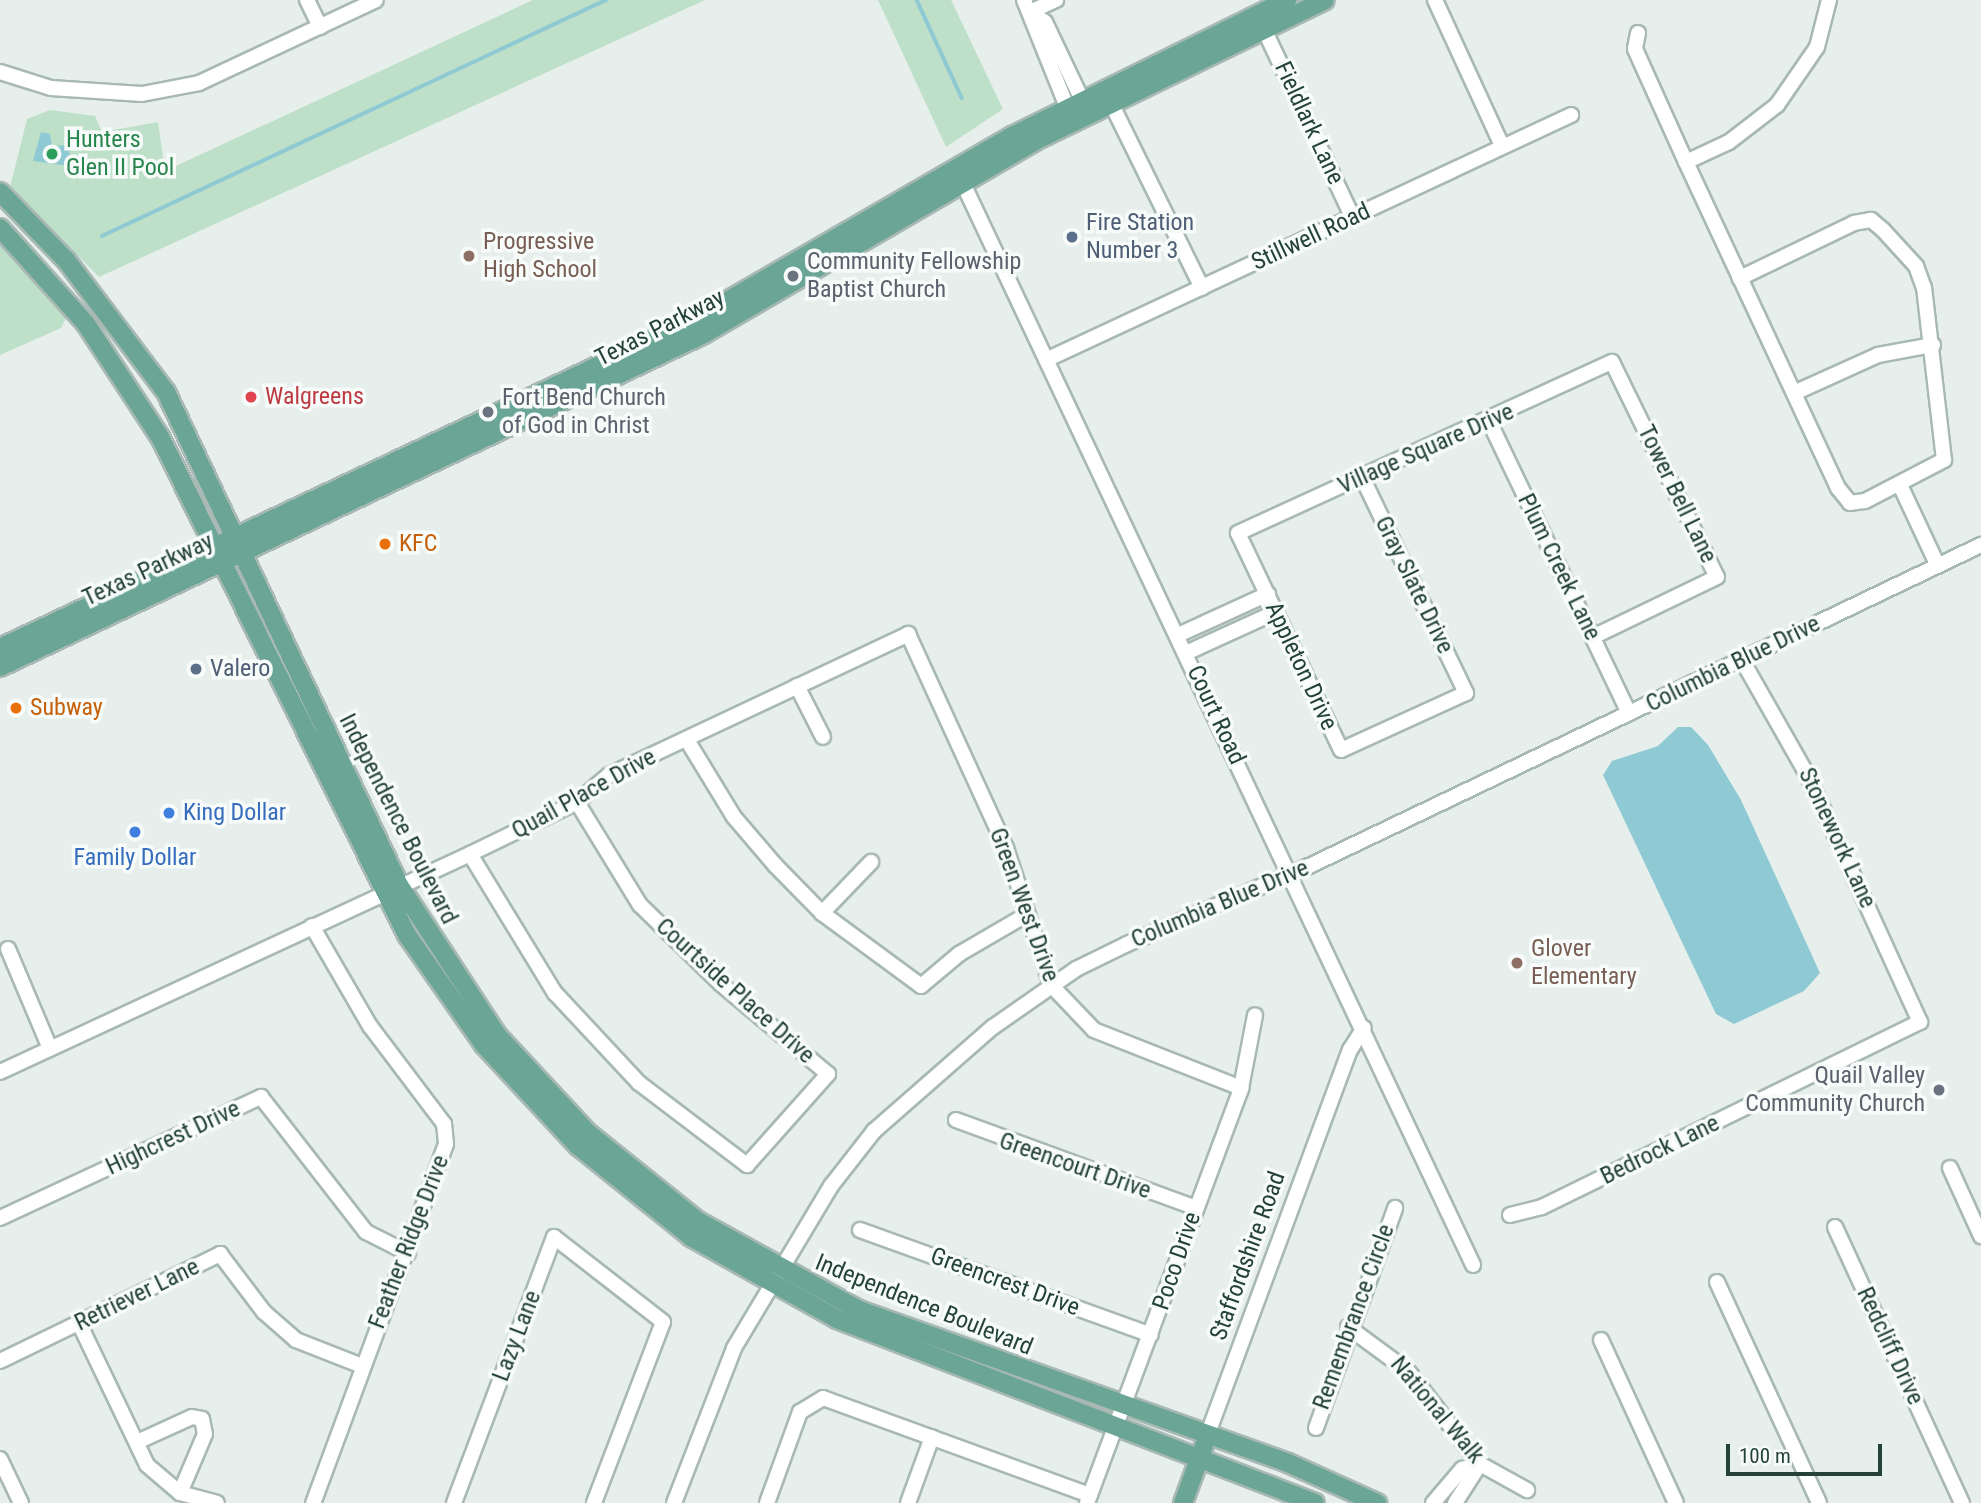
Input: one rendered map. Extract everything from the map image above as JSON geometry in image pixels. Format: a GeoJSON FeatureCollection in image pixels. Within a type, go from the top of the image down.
{"type":"FeatureCollection","features":[{"type":"Feature","properties":{"kind":"main road","name":"Texas Parkway"},"geometry":{"type":"LineString","coordinates":[[1,650],[486,439],[704,334],[1074,103],[1287,0]]}},
{"type":"Feature","properties":{"kind":"main road","name":"Texas Parkway"},"geometry":{"type":"LineString","coordinates":[[243,544],[705,315],[959,175],[1325,0]]}},
{"type":"Feature","properties":{"kind":"main road","name":"Independence Boulevard"},"geometry":{"type":"LineString","coordinates":[[0,192],[109,312],[166,392],[243,544],[305,707]]}},
{"type":"Feature","properties":{"kind":"main road","name":"Independence Boulevard"},"geometry":{"type":"LineString","coordinates":[[0,228],[86,324],[160,437],[219,555],[305,707],[391,889],[530,1099],[620,1172],[773,1278],[948,1353],[1122,1417],[1201,1455],[1315,1503]]}},
{"type":"Feature","properties":{"kind":"main road"},"geometry":{"type":"LineString","coordinates":[[86,324],[109,312]]}},
{"type":"Feature","properties":{"kind":"main road"},"geometry":{"type":"LineString","coordinates":[[486,439],[508,411]]}},
{"type":"Feature","properties":{"kind":"main road","name":"Texas Parkway"},"geometry":{"type":"LineString","coordinates":[[0,667],[219,555]]}},
{"type":"Feature","properties":{"kind":"main road","name":"Independence Boulevard"},"geometry":{"type":"LineString","coordinates":[[1122,1417],[1207,1436],[1377,1503]]}},
{"type":"Feature","properties":{"kind":"main road","name":"Staffordshire Road"},"geometry":{"type":"LineString","coordinates":[[1183,1503],[1207,1436]]}},
{"type":"Feature","properties":{"kind":"street"},"geometry":{"type":"LineString","coordinates":[[307,0],[320,27]]}},
{"type":"Feature","properties":{"kind":"street"},"geometry":{"type":"LineString","coordinates":[[0,72],[51,88],[142,94],[200,83],[376,0]]}},
{"type":"Feature","properties":{"kind":"street"},"geometry":{"type":"LineString","coordinates":[[1027,6],[1056,0]]}},
{"type":"Feature","properties":{"kind":"street"},"geometry":{"type":"LineString","coordinates":[[1435,0],[1502,146]]}},
{"type":"Feature","properties":{"kind":"street"},"geometry":{"type":"LineString","coordinates":[[1686,162],[1729,142],[1777,105],[1817,47],[1829,0]]}},
{"type":"Feature","properties":{"kind":"street"},"geometry":{"type":"LineString","coordinates":[[1027,6],[1045,22],[1074,103]]}},
{"type":"Feature","properties":{"kind":"street","name":"Fieldlark Lane"},"geometry":{"type":"LineString","coordinates":[[1264,29],[1353,218]]}},
{"type":"Feature","properties":{"kind":"street"},"geometry":{"type":"LineString","coordinates":[[1638,33],[1635,49],[1686,162],[1740,278],[1794,393],[1850,503],[1900,485],[1944,460],[1933,345],[1916,266],[1871,220],[1740,278]]}},
{"type":"Feature","properties":{"kind":"street"},"geometry":{"type":"LineString","coordinates":[[1111,103],[1202,288]]}},
{"type":"Feature","properties":{"kind":"street","name":"Stillwell Road"},"geometry":{"type":"LineString","coordinates":[[1050,358],[1572,115]]}},
{"type":"Feature","properties":{"kind":"street","name":"Court Road"},"geometry":{"type":"LineString","coordinates":[[959,175],[1050,358],[1473,1265]]}},
{"type":"Feature","properties":{"kind":"street"},"geometry":{"type":"LineString","coordinates":[[1794,393],[1878,355],[1933,345]]}},
{"type":"Feature","properties":{"kind":"street","name":"Village Square Drive"},"geometry":{"type":"LineString","coordinates":[[1238,533],[1489,421],[1612,362]]}},
{"type":"Feature","properties":{"kind":"street","name":"Tower Bell Lane"},"geometry":{"type":"LineString","coordinates":[[1592,637],[1717,577],[1612,362]]}},
{"type":"Feature","properties":{"kind":"street","name":"Plum Creek Lane"},"geometry":{"type":"LineString","coordinates":[[1489,421],[1629,713]]}},
{"type":"Feature","properties":{"kind":"street","name":"Gray Slate Drive"},"geometry":{"type":"LineString","coordinates":[[1362,477],[1466,693]]}},
{"type":"Feature","properties":{"kind":"street"},"geometry":{"type":"LineString","coordinates":[[1900,485],[1937,564]]}},
{"type":"Feature","properties":{"kind":"street","name":"Appleton Drive"},"geometry":{"type":"LineString","coordinates":[[1238,533],[1340,750],[1466,693]]}},
{"type":"Feature","properties":{"kind":"street","name":"Columbia Blue Drive"},"geometry":{"type":"LineString","coordinates":[[674,1503],[716,1386],[773,1278],[874,1131],[947,1061],[1051,985],[1127,944],[1291,873],[1981,545]]}},
{"type":"Feature","properties":{"kind":"street"},"geometry":{"type":"LineString","coordinates":[[1178,635],[1268,594]]}},
{"type":"Feature","properties":{"kind":"street"},"geometry":{"type":"LineString","coordinates":[[1186,653],[1276,612]]}},
{"type":"Feature","properties":{"kind":"street","name":"Quail Place Drive"},"geometry":{"type":"LineString","coordinates":[[0,1072],[49,1046],[470,854],[577,802],[609,775],[908,634],[921,663]]}},
{"type":"Feature","properties":{"kind":"street","name":"Stonework Lane"},"geometry":{"type":"LineString","coordinates":[[1742,660],[1809,778],[1920,1022]]}},
{"type":"Feature","properties":{"kind":"street","name":"Green West Drive"},"geometry":{"type":"LineString","coordinates":[[921,663],[1006,848],[1051,985],[1094,1030],[1241,1088]]}},
{"type":"Feature","properties":{"kind":"street"},"geometry":{"type":"LineString","coordinates":[[797,686],[822,737]]}},
{"type":"Feature","properties":{"kind":"street"},"geometry":{"type":"LineString","coordinates":[[687,740],[734,817],[822,913],[921,986],[968,948],[1026,915]]}},
{"type":"Feature","properties":{"kind":"street","name":"Courtside Place Drive"},"geometry":{"type":"LineString","coordinates":[[470,854],[555,993],[639,1083],[747,1165],[828,1074],[720,984],[640,905],[577,802]]}},
{"type":"Feature","properties":{"kind":"street"},"geometry":{"type":"LineString","coordinates":[[822,913],[871,862]]}},
{"type":"Feature","properties":{"kind":"street","name":"Feather Ridge Drive"},"geometry":{"type":"LineString","coordinates":[[312,926],[370,1026],[444,1125],[446,1144],[408,1253],[362,1366],[313,1503]]}},
{"type":"Feature","properties":{"kind":"street"},"geometry":{"type":"LineString","coordinates":[[8,949],[49,1046]]}},
{"type":"Feature","properties":{"kind":"street","name":"Poco Drive"},"geometry":{"type":"LineString","coordinates":[[1089,1499],[1122,1417],[1241,1088],[1255,1015]]}},
{"type":"Feature","properties":{"kind":"street","name":"Bedrock Lane"},"geometry":{"type":"LineString","coordinates":[[1510,1215],[1542,1207],[1920,1022]]}},
{"type":"Feature","properties":{"kind":"street","name":"Staffordshire Road"},"geometry":{"type":"LineString","coordinates":[[1207,1436],[1350,1050],[1364,1028]]}},
{"type":"Feature","properties":{"kind":"street","name":"Highcrest Drive"},"geometry":{"type":"LineString","coordinates":[[0,1218],[261,1097],[366,1232],[408,1253]]}},
{"type":"Feature","properties":{"kind":"street","name":"Greencourt Drive"},"geometry":{"type":"LineString","coordinates":[[956,1120],[1196,1208]]}},
{"type":"Feature","properties":{"kind":"street"},"geometry":{"type":"LineString","coordinates":[[1950,1168],[1981,1236]]}},
{"type":"Feature","properties":{"kind":"street","name":"Remembrance Circle"},"geometry":{"type":"LineString","coordinates":[[1316,1428],[1348,1327],[1395,1208]]}},
{"type":"Feature","properties":{"kind":"street","name":"Redcliff Drive"},"geometry":{"type":"LineString","coordinates":[[1835,1227],[1962,1503]]}},
{"type":"Feature","properties":{"kind":"street","name":"Greencrest Drive"},"geometry":{"type":"LineString","coordinates":[[860,1230],[1151,1335]]}},
{"type":"Feature","properties":{"kind":"street","name":"Lazy Lane"},"geometry":{"type":"LineString","coordinates":[[454,1503],[554,1237],[614,1280],[663,1322],[594,1503]]}},
{"type":"Feature","properties":{"kind":"street","name":"Retriever Lane"},"geometry":{"type":"LineString","coordinates":[[0,1360],[220,1254],[264,1312],[296,1339],[362,1366]]}},
{"type":"Feature","properties":{"kind":"street"},"geometry":{"type":"LineString","coordinates":[[1717,1282],[1819,1503]]}},
{"type":"Feature","properties":{"kind":"street"},"geometry":{"type":"LineString","coordinates":[[79,1323],[146,1465],[180,1493],[217,1503]]}},
{"type":"Feature","properties":{"kind":"street","name":"National Walk"},"geometry":{"type":"LineString","coordinates":[[1348,1327],[1408,1371],[1480,1464],[1527,1490]]}},
{"type":"Feature","properties":{"kind":"street"},"geometry":{"type":"LineString","coordinates":[[1601,1340],[1676,1503]]}},
{"type":"Feature","properties":{"kind":"street"},"geometry":{"type":"LineString","coordinates":[[767,1503],[809,1403],[823,1398],[932,1437],[1089,1499]]}},
{"type":"Feature","properties":{"kind":"street"},"geometry":{"type":"LineString","coordinates":[[137,1442],[192,1417],[202,1419],[205,1434],[180,1493]]}},
{"type":"Feature","properties":{"kind":"street"},"geometry":{"type":"LineString","coordinates":[[908,1503],[932,1437]]}},
{"type":"Feature","properties":{"kind":"street"},"geometry":{"type":"LineString","coordinates":[[0,1459],[20,1503]]}},
{"type":"Feature","properties":{"kind":"street"},"geometry":{"type":"LineString","coordinates":[[1433,1503],[1462,1469],[1480,1464]]}},
{"type":"Feature","properties":{"kind":"street"},"geometry":{"type":"LineString","coordinates":[[1455,1503],[1480,1464]]}},
{"type":"Feature","properties":{"kind":"green space"},"geometry":{"type":"Polygon","coordinates":[[[533,0],[705,0],[99,277],[10,187],[27,119],[50,110],[95,116],[102,132],[158,122],[165,171],[533,0]]]}},
{"type":"Feature","properties":{"kind":"green space"},"geometry":{"type":"Polygon","coordinates":[[[878,0],[951,0],[1003,109],[946,147],[878,0]]]}},
{"type":"Feature","properties":{"kind":"green space"},"geometry":{"type":"Polygon","coordinates":[[[0,233],[67,316],[61,328],[0,355],[0,233]]]}},
{"type":"Feature","properties":{"kind":"water","name":"Hunters Glen II Pool"},"geometry":{"type":"Polygon","coordinates":[[[41,132],[50,134],[52,146],[70,145],[69,166],[33,161],[41,132]]]}},
{"type":"Feature","properties":{"kind":"water"},"geometry":{"type":"Polygon","coordinates":[[[1678,727],[1691,727],[1708,745],[1741,800],[1820,973],[1804,991],[1734,1024],[1716,1014],[1603,775],[1612,761],[1658,746],[1678,727]]]}},
{"type":"Feature","properties":{"kind":"waterway"},"geometry":{"type":"LineString","coordinates":[[102,236],[606,0]]}},
{"type":"Feature","properties":{"kind":"waterway"},"geometry":{"type":"LineString","coordinates":[[917,0],[962,98]]}},
{"type":"Feature","properties":{"kind":"place","name":"Hunters Glen II Pool"},"geometry":{"type":"Point","coordinates":[52,154]}},
{"type":"Feature","properties":{"kind":"place","name":"Fire Station Number 3"},"geometry":{"type":"Point","coordinates":[1072,237]}},
{"type":"Feature","properties":{"kind":"place","name":"Progressive High School"},"geometry":{"type":"Point","coordinates":[469,256]}},
{"type":"Feature","properties":{"kind":"place","name":"Community Fellowship Baptist Church"},"geometry":{"type":"Point","coordinates":[793,276]}},
{"type":"Feature","properties":{"kind":"place","name":"Walgreens"},"geometry":{"type":"Point","coordinates":[251,397]}},
{"type":"Feature","properties":{"kind":"place","name":"Fort Bend Church of God in Christ"},"geometry":{"type":"Point","coordinates":[488,412]}},
{"type":"Feature","properties":{"kind":"place","name":"KFC"},"geometry":{"type":"Point","coordinates":[385,544]}},
{"type":"Feature","properties":{"kind":"place","name":"Valero"},"geometry":{"type":"Point","coordinates":[196,669]}},
{"type":"Feature","properties":{"kind":"place","name":"Subway"},"geometry":{"type":"Point","coordinates":[16,708]}},
{"type":"Feature","properties":{"kind":"place","name":"King Dollar"},"geometry":{"type":"Point","coordinates":[169,813]}},
{"type":"Feature","properties":{"kind":"place","name":"Family Dollar"},"geometry":{"type":"Point","coordinates":[135,832]}},
{"type":"Feature","properties":{"kind":"place","name":"Glover Elementary"},"geometry":{"type":"Point","coordinates":[1517,963]}},
{"type":"Feature","properties":{"kind":"place","name":"Quail Valley Community Church"},"geometry":{"type":"Point","coordinates":[1939,1090]}}]}
